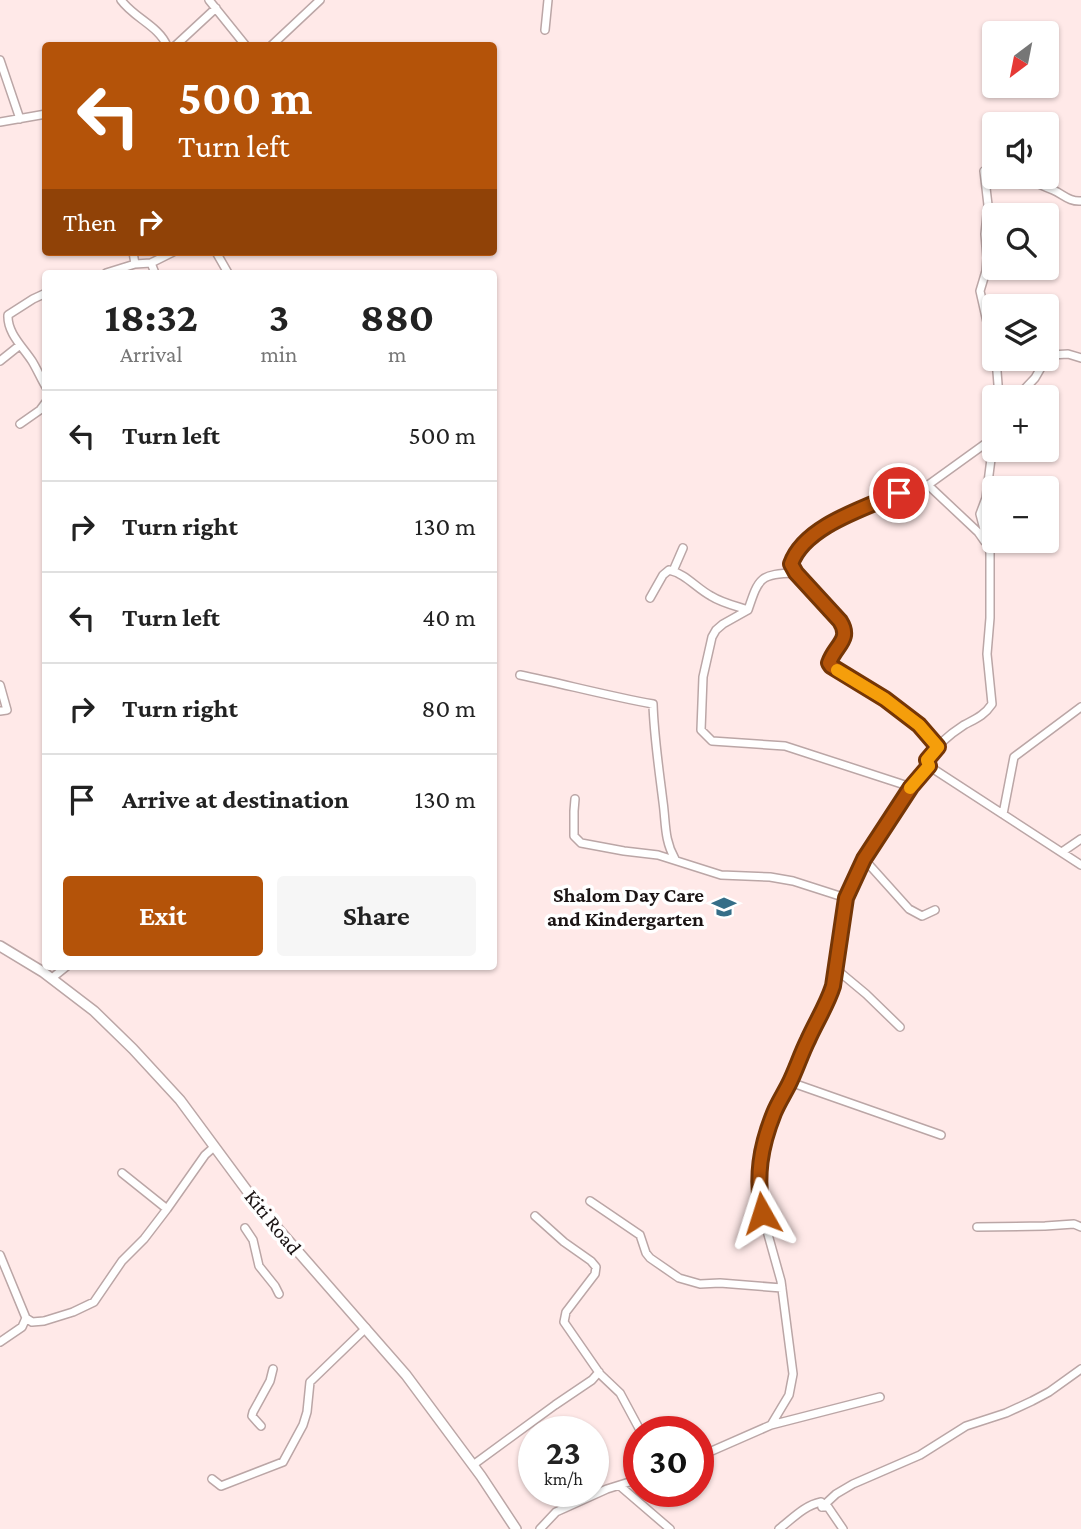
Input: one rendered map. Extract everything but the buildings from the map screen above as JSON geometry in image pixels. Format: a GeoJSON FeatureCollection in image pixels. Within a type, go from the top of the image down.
{"type":"FeatureCollection","features":[{"type":"Feature","properties":{"kind":"street"},"geometry":{"type":"LineString","coordinates":[[121,0],[132,13],[158,31],[165,42]]}},
{"type":"Feature","properties":{"kind":"street"},"geometry":{"type":"LineString","coordinates":[[209,0],[243,42]]}},
{"type":"Feature","properties":{"kind":"street"},"geometry":{"type":"LineString","coordinates":[[275,42],[320,0]]}},
{"type":"Feature","properties":{"kind":"street"},"geometry":{"type":"LineString","coordinates":[[545,30],[548,0]]}},
{"type":"Feature","properties":{"kind":"street"},"geometry":{"type":"LineString","coordinates":[[179,42],[216,8]]}},
{"type":"Feature","properties":{"kind":"street"},"geometry":{"type":"LineString","coordinates":[[0,60],[20,119]]}},
{"type":"Feature","properties":{"kind":"street"},"geometry":{"type":"LineString","coordinates":[[0,122],[42,115]]}},
{"type":"Feature","properties":{"kind":"street"},"geometry":{"type":"LineString","coordinates":[[982,300],[980,291],[987,258],[986,189]]}},
{"type":"Feature","properties":{"kind":"street"},"geometry":{"type":"LineString","coordinates":[[1048,189],[1073,201],[1081,201]]}},
{"type":"Feature","properties":{"kind":"street"},"geometry":{"type":"LineString","coordinates":[[134,256],[135,264]]}},
{"type":"Feature","properties":{"kind":"street"},"geometry":{"type":"LineString","coordinates":[[116,270],[135,264],[151,263],[165,256]]}},
{"type":"Feature","properties":{"kind":"street"},"geometry":{"type":"LineString","coordinates":[[151,263],[154,270]]}},
{"type":"Feature","properties":{"kind":"street"},"geometry":{"type":"LineString","coordinates":[[42,295],[8,316],[7,323],[42,379]]}},
{"type":"Feature","properties":{"kind":"street"},"geometry":{"type":"LineString","coordinates":[[0,361],[20,345]]}},
{"type":"Feature","properties":{"kind":"street"},"geometry":{"type":"LineString","coordinates":[[1028,385],[1051,355],[1069,354],[1081,358]]}},
{"type":"Feature","properties":{"kind":"street"},"geometry":{"type":"LineString","coordinates":[[20,424],[42,407]]}},
{"type":"Feature","properties":{"kind":"street"},"geometry":{"type":"LineString","coordinates":[[938,747],[919,725],[885,699],[831,666],[831,657],[844,637],[845,630],[791,564],[801,548],[821,529],[899,493],[928,485],[982,446]]}},
{"type":"Feature","properties":{"kind":"street"},"geometry":{"type":"LineString","coordinates":[[928,485],[982,539]]}},
{"type":"Feature","properties":{"kind":"street"},"geometry":{"type":"LineString","coordinates":[[673,571],[683,548]]}},
{"type":"Feature","properties":{"kind":"street"},"geometry":{"type":"LineString","coordinates":[[990,553],[987,654],[992,704],[981,716],[960,728],[927,760],[929,766],[1081,864]]}},
{"type":"Feature","properties":{"kind":"street"},"geometry":{"type":"LineString","coordinates":[[650,598],[663,575],[669,570],[697,585],[712,597],[748,610]]}},
{"type":"Feature","properties":{"kind":"street"},"geometry":{"type":"LineString","coordinates":[[796,573],[774,574],[761,579],[748,610],[716,630],[703,677],[701,730],[712,741],[785,746],[911,787]]}},
{"type":"Feature","properties":{"kind":"street"},"geometry":{"type":"LineString","coordinates":[[520,675],[653,704],[654,740],[668,847],[675,859]]}},
{"type":"Feature","properties":{"kind":"street"},"geometry":{"type":"LineString","coordinates":[[0,685],[7,710],[0,711]]}},
{"type":"Feature","properties":{"kind":"street"},"geometry":{"type":"LineString","coordinates":[[1003,814],[1014,757],[1081,708]]}},
{"type":"Feature","properties":{"kind":"street"},"geometry":{"type":"LineString","coordinates":[[771,1424],[789,1395],[793,1374],[782,1288],[762,1213],[758,1181],[760,1160],[774,1114],[833,986],[846,898],[864,859],[911,787],[929,766]]}},
{"type":"Feature","properties":{"kind":"street"},"geometry":{"type":"LineString","coordinates":[[575,799],[574,836],[581,843],[675,859],[721,875],[793,881],[846,898]]}},
{"type":"Feature","properties":{"kind":"street"},"geometry":{"type":"LineString","coordinates":[[1062,852],[1081,839]]}},
{"type":"Feature","properties":{"kind":"street"},"geometry":{"type":"LineString","coordinates":[[864,859],[915,914],[922,916],[935,910]]}},
{"type":"Feature","properties":{"kind":"street","name":"Kiti Road"},"geometry":{"type":"LineString","coordinates":[[0,946],[52,978],[94,1011],[134,1049],[180,1100],[259,1207],[406,1375],[473,1465],[516,1529]]}},
{"type":"Feature","properties":{"kind":"street"},"geometry":{"type":"LineString","coordinates":[[52,978],[62,970]]}},
{"type":"Feature","properties":{"kind":"street"},"geometry":{"type":"LineString","coordinates":[[836,970],[900,1027]]}},
{"type":"Feature","properties":{"kind":"street"},"geometry":{"type":"LineString","coordinates":[[790,1082],[941,1135]]}},
{"type":"Feature","properties":{"kind":"street"},"geometry":{"type":"LineString","coordinates":[[0,1255],[26,1318],[32,1322],[73,1312],[94,1302],[122,1261],[144,1239],[205,1155],[214,1147]]}},
{"type":"Feature","properties":{"kind":"street"},"geometry":{"type":"LineString","coordinates":[[122,1173],[167,1209]]}},
{"type":"Feature","properties":{"kind":"street"},"geometry":{"type":"LineString","coordinates":[[590,1201],[640,1235],[650,1258],[679,1278],[700,1284],[782,1288]]}},
{"type":"Feature","properties":{"kind":"street"},"geometry":{"type":"LineString","coordinates":[[535,1216],[596,1267],[595,1274],[566,1312],[564,1319],[599,1372],[620,1394],[632,1416]]}},
{"type":"Feature","properties":{"kind":"street"},"geometry":{"type":"LineString","coordinates":[[977,1227],[1045,1227],[1074,1224],[1081,1227]]}},
{"type":"Feature","properties":{"kind":"street"},"geometry":{"type":"LineString","coordinates":[[245,1228],[253,1240],[259,1266],[279,1294]]}},
{"type":"Feature","properties":{"kind":"street"},"geometry":{"type":"LineString","coordinates":[[0,1342],[22,1327],[26,1318]]}},
{"type":"Feature","properties":{"kind":"street"},"geometry":{"type":"LineString","coordinates":[[212,1479],[221,1486],[283,1462],[303,1425],[310,1382],[366,1328]]}},
{"type":"Feature","properties":{"kind":"street"},"geometry":{"type":"LineString","coordinates":[[261,1426],[253,1412],[270,1381],[273,1369]]}},
{"type":"Feature","properties":{"kind":"street"},"geometry":{"type":"LineString","coordinates":[[822,1507],[853,1484],[920,1455],[965,1426],[1006,1413],[1032,1401],[1081,1369]]}},
{"type":"Feature","properties":{"kind":"street"},"geometry":{"type":"LineString","coordinates":[[473,1465],[592,1380],[599,1372]]}},
{"type":"Feature","properties":{"kind":"street"},"geometry":{"type":"LineString","coordinates":[[714,1450],[771,1424],[880,1397]]}},
{"type":"Feature","properties":{"kind":"street"},"geometry":{"type":"LineString","coordinates":[[540,1529],[556,1512],[607,1489],[623,1485]]}},
{"type":"Feature","properties":{"kind":"street"},"geometry":{"type":"LineString","coordinates":[[620,1486],[670,1529]]}},
{"type":"Feature","properties":{"kind":"street"},"geometry":{"type":"LineString","coordinates":[[779,1529],[816,1502],[821,1502],[822,1507]]}},
{"type":"Feature","properties":{"kind":"street"},"geometry":{"type":"LineString","coordinates":[[822,1507],[828,1507],[843,1529]]}},
{"type":"Feature","properties":{"kind":"slow traffic"},"geometry":{"type":"LineString","coordinates":[[837,670],[885,699],[919,725],[938,747],[926,761],[929,766],[910,788]]}},
{"type":"Feature","properties":{"kind":"place","name":"Shalom Day Care and Kindergarten"},"geometry":{"type":"Point","coordinates":[724,907]}},
{"type":"Feature","properties":{"kind":"route"},"geometry":{"type":"LineString","coordinates":[[762,1213],[758,1181],[765,1140],[774,1114],[829,998],[846,898],[864,859],[911,787],[929,766],[926,761],[938,747],[919,725],[885,699],[831,666],[831,657],[844,637],[845,630],[791,564],[801,548],[821,529],[899,493]]}}]}
